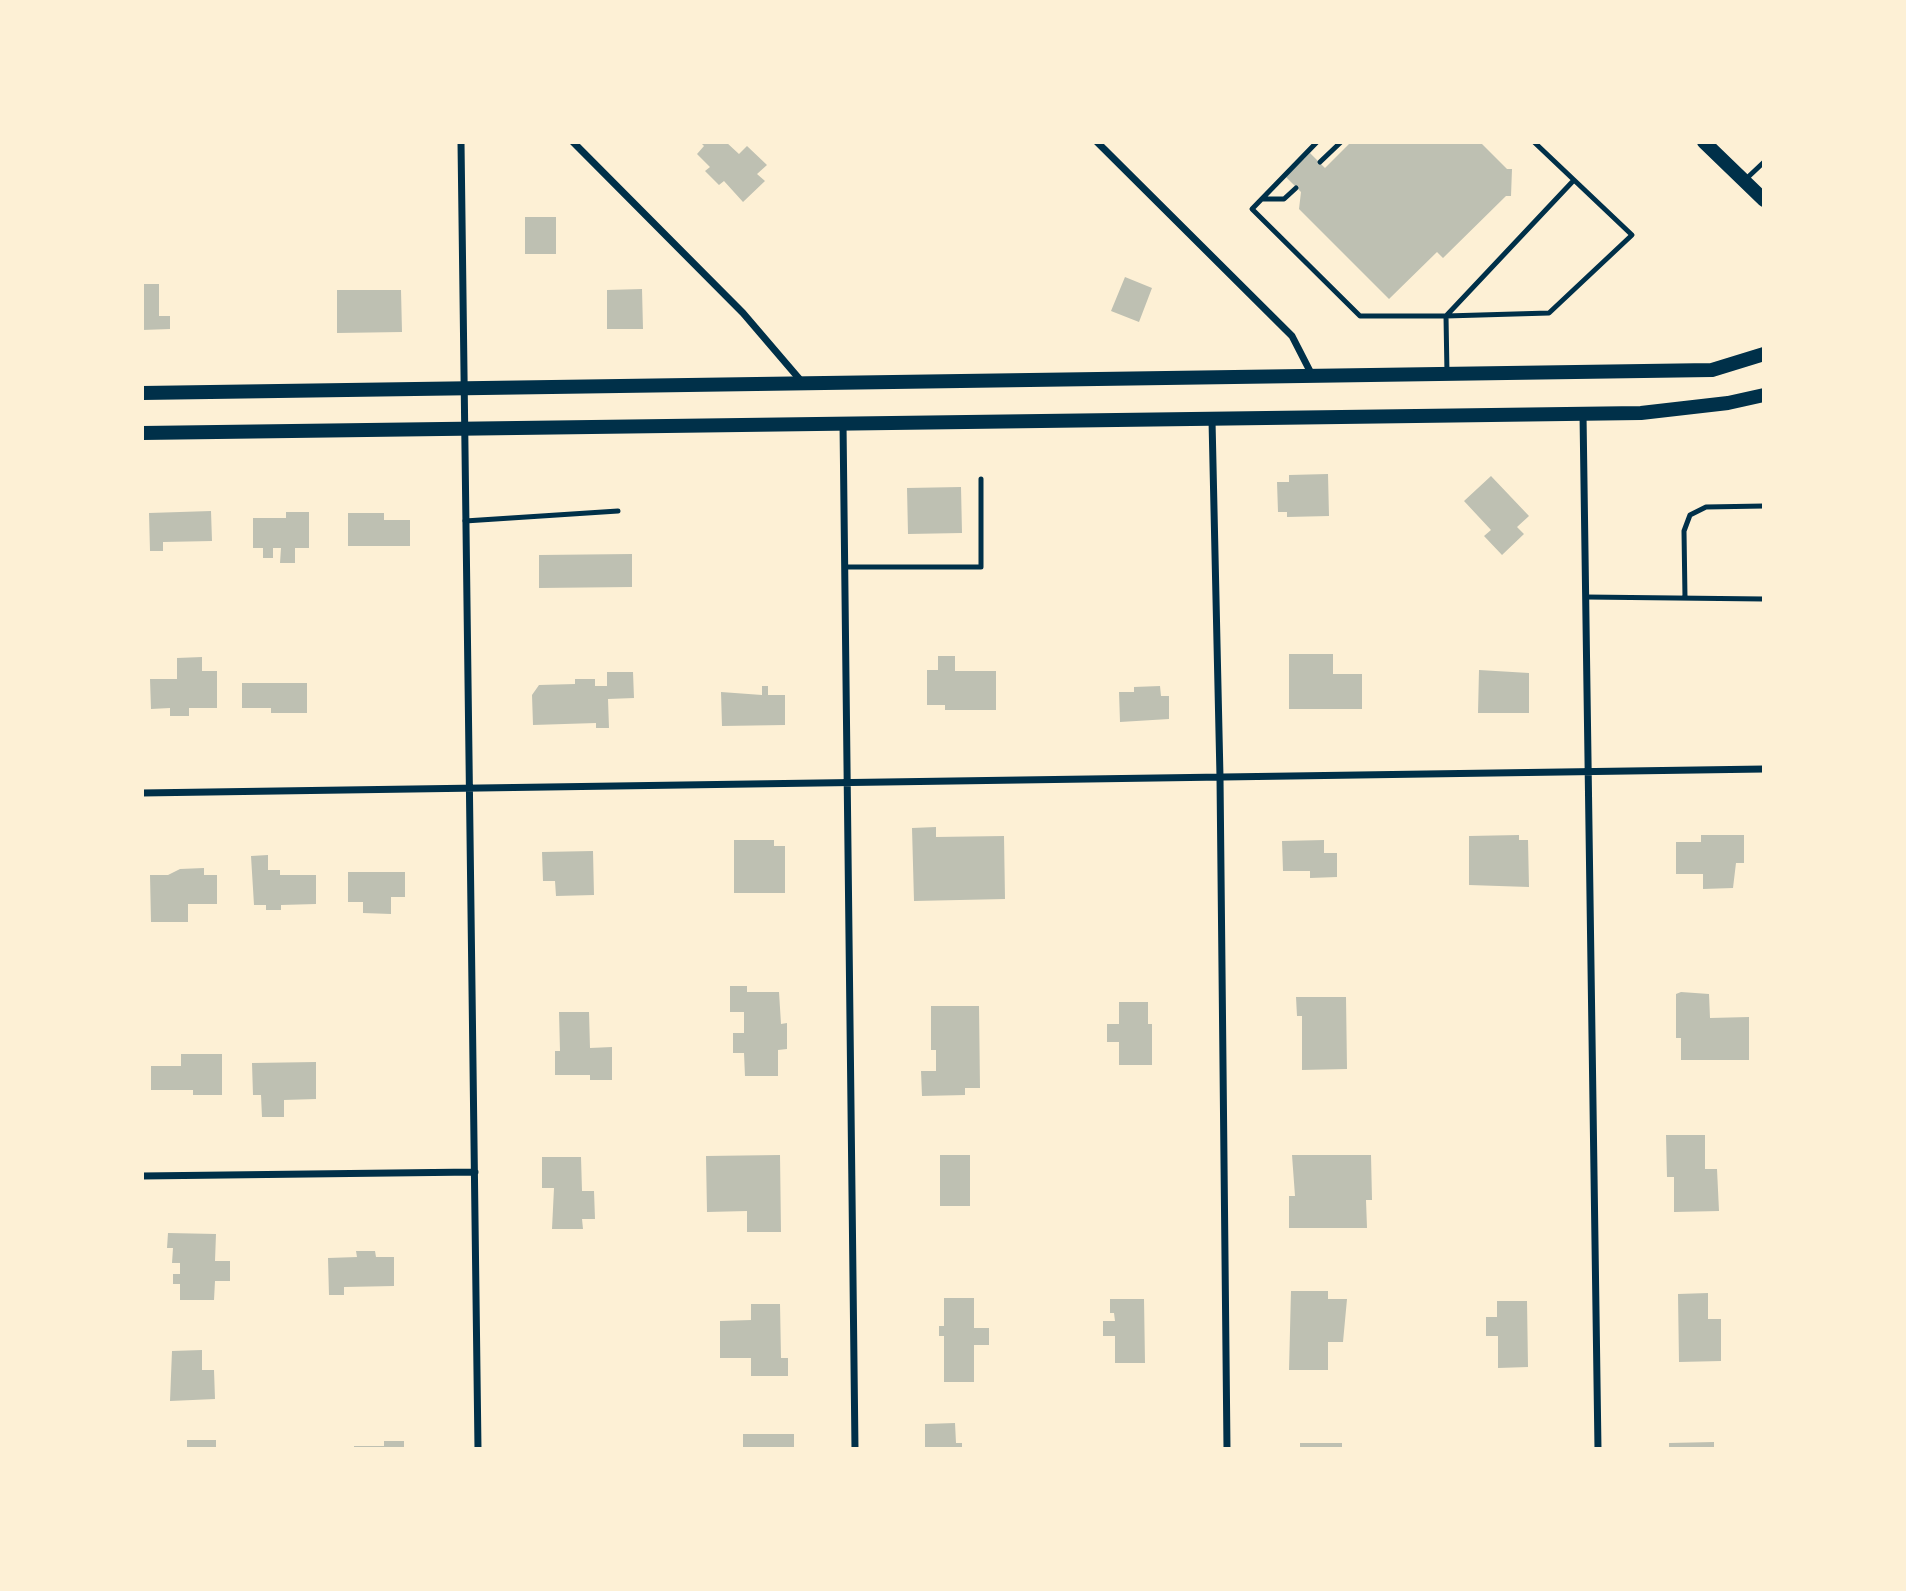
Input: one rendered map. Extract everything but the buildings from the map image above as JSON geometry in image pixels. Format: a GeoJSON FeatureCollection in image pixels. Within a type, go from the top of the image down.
{"type":"FeatureCollection","features":[{"type":"Feature","properties":{"kind":"main road"},"geometry":{"type":"LineString","coordinates":[[1704,142],[1764,200]]}},
{"type":"Feature","properties":{"kind":"main road"},"geometry":{"type":"LineString","coordinates":[[142,393],[1447,376],[1712,370],[1764,354]]}},
{"type":"Feature","properties":{"kind":"main road"},"geometry":{"type":"LineString","coordinates":[[142,433],[1583,414],[1677,410],[1764,395]]}},
{"type":"Feature","properties":{"kind":"street"},"geometry":{"type":"LineString","coordinates":[[461,142],[478,1449]]}},
{"type":"Feature","properties":{"kind":"street"},"geometry":{"type":"LineString","coordinates":[[573,142],[743,313],[802,383]]}},
{"type":"Feature","properties":{"kind":"street"},"geometry":{"type":"LineString","coordinates":[[1097,142],[1292,336],[1313,377]]}},
{"type":"Feature","properties":{"kind":"street"},"geometry":{"type":"LineString","coordinates":[[1583,414],[1598,1449]]}},
{"type":"Feature","properties":{"kind":"street"},"geometry":{"type":"LineString","coordinates":[[1212,420],[1220,777],[1227,1449]]}},
{"type":"Feature","properties":{"kind":"street"},"geometry":{"type":"LineString","coordinates":[[843,423],[855,1449]]}},
{"type":"Feature","properties":{"kind":"street"},"geometry":{"type":"LineString","coordinates":[[142,793],[469,786],[1764,769]]}},
{"type":"Feature","properties":{"kind":"street"},"geometry":{"type":"LineString","coordinates":[[142,1176],[475,1172]]}},
{"type":"Feature","properties":{"kind":"lane"},"geometry":{"type":"LineString","coordinates":[[1317,142],[1252,209],[1360,316],[1549,313],[1632,235],[1534,142]]}},
{"type":"Feature","properties":{"kind":"lane"},"geometry":{"type":"LineString","coordinates":[[1320,162],[1341,142]]}},
{"type":"Feature","properties":{"kind":"lane"},"geometry":{"type":"LineString","coordinates":[[1744,180],[1764,162]]}},
{"type":"Feature","properties":{"kind":"lane"},"geometry":{"type":"LineString","coordinates":[[1447,376],[1446,316],[1574,180]]}},
{"type":"Feature","properties":{"kind":"lane"},"geometry":{"type":"LineString","coordinates":[[1261,199],[1284,199],[1296,188]]}},
{"type":"Feature","properties":{"kind":"lane"},"geometry":{"type":"LineString","coordinates":[[845,567],[981,567],[981,479]]}},
{"type":"Feature","properties":{"kind":"lane"},"geometry":{"type":"LineString","coordinates":[[1685,598],[1684,531],[1690,515],[1706,507],[1764,506]]}},
{"type":"Feature","properties":{"kind":"lane"},"geometry":{"type":"LineString","coordinates":[[465,521],[618,511]]}},
{"type":"Feature","properties":{"kind":"lane"},"geometry":{"type":"LineString","coordinates":[[1586,597],[1764,599]]}}]}
